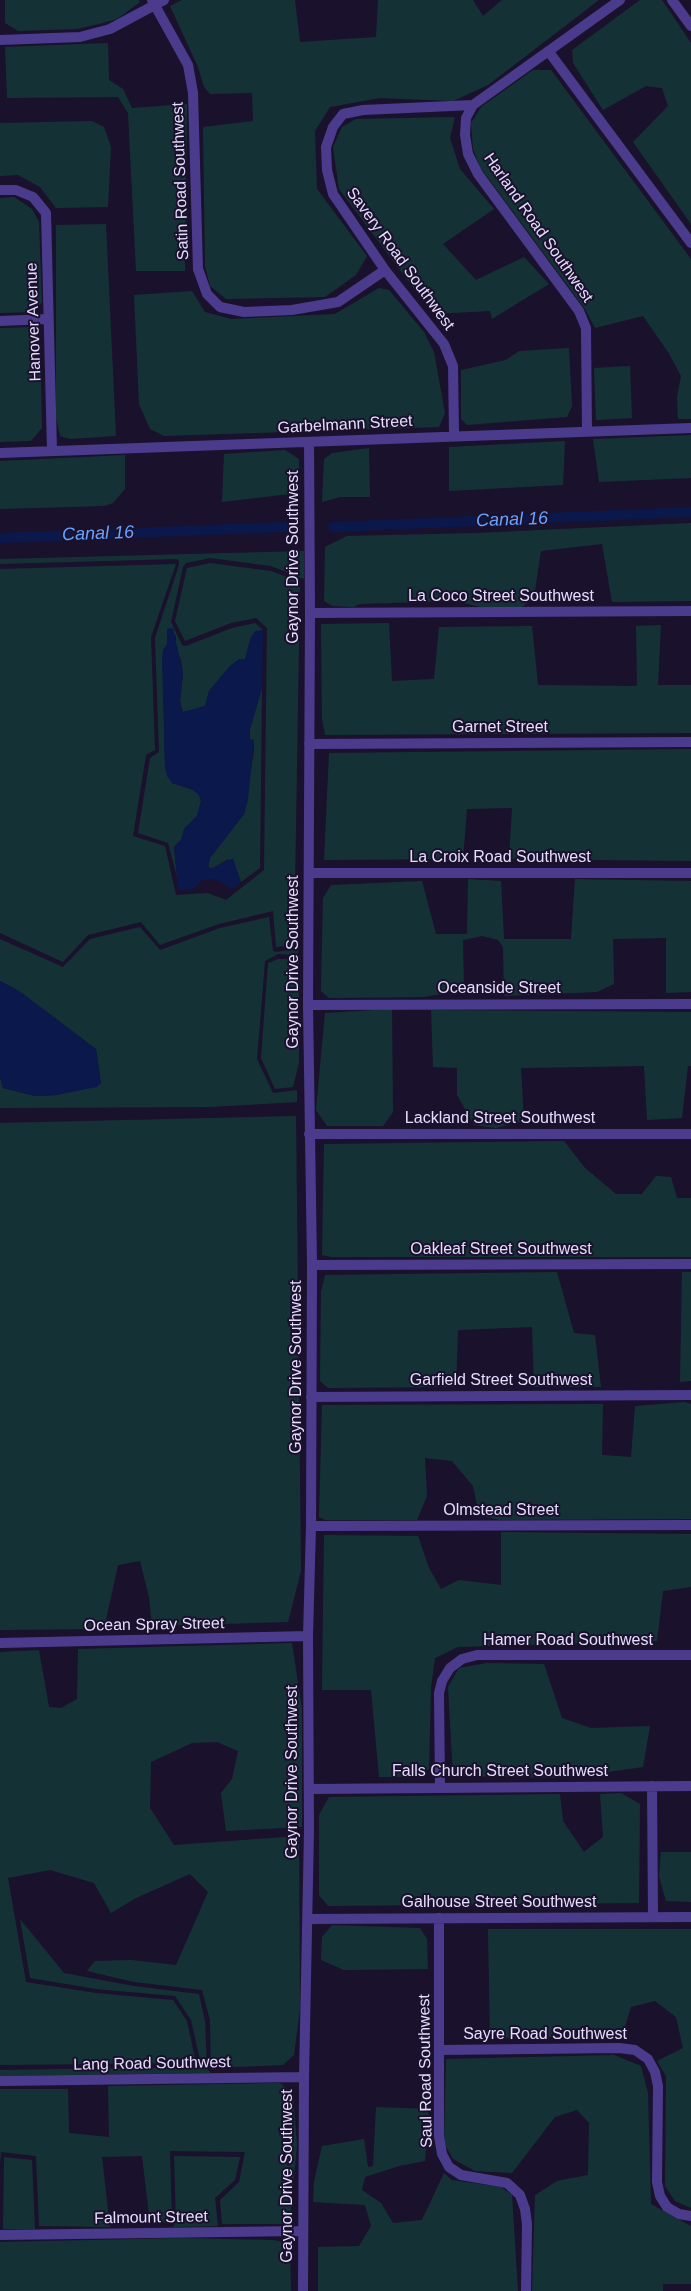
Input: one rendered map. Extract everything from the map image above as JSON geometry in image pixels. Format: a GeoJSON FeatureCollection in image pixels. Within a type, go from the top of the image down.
{"type":"FeatureCollection","features":[{"type":"Feature","properties":{"kind":"street"},"geometry":{"type":"LineString","coordinates":[[473,105],[550,52],[620,0]]}},
{"type":"Feature","properties":{"kind":"street"},"geometry":{"type":"LineString","coordinates":[[672,0],[691,26]]}},
{"type":"Feature","properties":{"kind":"street"},"geometry":{"type":"LineString","coordinates":[[0,40],[80,37],[110,29],[157,2]]}},
{"type":"Feature","properties":{"kind":"street","name":"Satin Road Southwest"},"geometry":{"type":"LineString","coordinates":[[157,2],[188,64],[193,93],[198,269],[207,294],[220,307],[244,312],[292,310],[338,302],[385,270]]}},
{"type":"Feature","properties":{"kind":"street"},"geometry":{"type":"LineString","coordinates":[[550,52],[691,243]]}},
{"type":"Feature","properties":{"kind":"street","name":"Savery Road Southwest"},"geometry":{"type":"LineString","coordinates":[[454,435],[453,366],[444,344],[385,270],[333,194],[327,170],[326,147],[333,127],[343,114],[363,110],[473,105]]}},
{"type":"Feature","properties":{"kind":"street","name":"Harland Road Southwest"},"geometry":{"type":"LineString","coordinates":[[473,105],[466,118],[465,135],[468,154],[478,174],[579,311],[586,328],[587,431]]}},
{"type":"Feature","properties":{"kind":"street","name":"Hanover Avenue"},"geometry":{"type":"LineString","coordinates":[[0,190],[16,190],[33,197],[46,213],[52,451]]}},
{"type":"Feature","properties":{"kind":"street"},"geometry":{"type":"LineString","coordinates":[[0,321],[48,319]]}},
{"type":"Feature","properties":{"kind":"street","name":"Garbelmann Street"},"geometry":{"type":"LineString","coordinates":[[0,453],[454,435],[691,428]]}},
{"type":"Feature","properties":{"kind":"street","name":"Gaynor Drive Southwest"},"geometry":{"type":"LineString","coordinates":[[303,2291],[304,2078],[308,1919],[308,1636],[311,1526],[312,1265],[308,1004],[309,442]]}},
{"type":"Feature","properties":{"kind":"street","name":"La Coco Street Southwest"},"geometry":{"type":"LineString","coordinates":[[310,612],[691,611]]}},
{"type":"Feature","properties":{"kind":"street","name":"Garnet Street"},"geometry":{"type":"LineString","coordinates":[[309,744],[691,742]]}},
{"type":"Feature","properties":{"kind":"street","name":"La Croix Road Southwest"},"geometry":{"type":"LineString","coordinates":[[309,873],[691,873]]}},
{"type":"Feature","properties":{"kind":"street","name":"Oceanside Street"},"geometry":{"type":"LineString","coordinates":[[308,1004],[691,1004]]}},
{"type":"Feature","properties":{"kind":"street","name":"Lackland Street Southwest"},"geometry":{"type":"LineString","coordinates":[[309,1134],[691,1134]]}},
{"type":"Feature","properties":{"kind":"street","name":"Oakleaf Street Southwest"},"geometry":{"type":"LineString","coordinates":[[312,1265],[691,1264]]}},
{"type":"Feature","properties":{"kind":"street","name":"Garfield Street Southwest"},"geometry":{"type":"LineString","coordinates":[[311,1397],[691,1395]]}},
{"type":"Feature","properties":{"kind":"street","name":"Olmstead Street"},"geometry":{"type":"LineString","coordinates":[[311,1526],[691,1525]]}},
{"type":"Feature","properties":{"kind":"street","name":"Ocean Spray Street"},"geometry":{"type":"LineString","coordinates":[[0,1643],[308,1636]]}},
{"type":"Feature","properties":{"kind":"street","name":"Hamer Road Southwest"},"geometry":{"type":"LineString","coordinates":[[440,1788],[439,1693],[442,1681],[450,1668],[462,1659],[477,1655],[691,1655]]}},
{"type":"Feature","properties":{"kind":"street"},"geometry":{"type":"LineString","coordinates":[[652,1786],[653,1917]]}},
{"type":"Feature","properties":{"kind":"street","name":"Falls Church Street Southwest"},"geometry":{"type":"LineString","coordinates":[[309,1789],[691,1786]]}},
{"type":"Feature","properties":{"kind":"street","name":"Galhouse Street Southwest"},"geometry":{"type":"LineString","coordinates":[[308,1919],[691,1917]]}},
{"type":"Feature","properties":{"kind":"street","name":"Saul Road Southwest"},"geometry":{"type":"LineString","coordinates":[[439,1918],[439,2136],[442,2154],[449,2167],[460,2175],[507,2183],[520,2195],[525,2209],[527,2224],[526,2291]]}},
{"type":"Feature","properties":{"kind":"street","name":"Sayre Road Southwest"},"geometry":{"type":"LineString","coordinates":[[440,2050],[619,2048],[635,2050],[648,2059],[655,2072],[658,2086],[658,2182],[660,2196],[667,2206],[679,2214],[691,2216]]}},
{"type":"Feature","properties":{"kind":"street","name":"Lang Road Southwest"},"geometry":{"type":"LineString","coordinates":[[0,2081],[304,2078]]}},
{"type":"Feature","properties":{"kind":"street","name":"Falmount Street"},"geometry":{"type":"LineString","coordinates":[[0,2234],[302,2231]]}},
{"type":"Feature","properties":{"kind":"green space"},"geometry":{"type":"Polygon","coordinates":[[[5,0],[139,0],[140,2],[117,19],[99,24],[77,29],[18,31],[5,23],[5,0]]]}},
{"type":"Feature","properties":{"kind":"green space"},"geometry":{"type":"Polygon","coordinates":[[[182,0],[295,0],[300,42],[376,37],[378,0],[473,0],[483,16],[502,0],[599,0],[488,85],[453,101],[380,98],[330,107],[315,131],[317,189],[367,256],[356,275],[325,297],[226,299],[210,286],[205,266],[203,127],[253,121],[252,93],[210,94],[204,87],[198,67],[170,6],[182,0]]]}},
{"type":"Feature","properties":{"kind":"green space"},"geometry":{"type":"Polygon","coordinates":[[[640,0],[662,0],[691,43],[691,224],[633,142],[668,106],[662,88],[646,86],[603,110],[573,63],[572,50],[640,0]]]}},
{"type":"Feature","properties":{"kind":"green space"},"geometry":{"type":"Polygon","coordinates":[[[108,43],[109,80],[123,89],[132,108],[187,104],[185,271],[136,271],[128,113],[118,97],[7,98],[5,47],[108,43]]]}},
{"type":"Feature","properties":{"kind":"green space"},"geometry":{"type":"Polygon","coordinates":[[[533,70],[551,70],[691,259],[691,419],[678,419],[677,397],[681,376],[668,352],[643,316],[595,328],[585,309],[480,167],[473,149],[471,123],[481,107],[533,70]]]}},
{"type":"Feature","properties":{"kind":"green space"},"geometry":{"type":"Polygon","coordinates":[[[455,117],[450,138],[460,169],[494,209],[443,244],[476,280],[524,257],[549,284],[492,319],[490,311],[433,314],[339,189],[333,147],[342,127],[356,119],[455,117]]]}},
{"type":"Feature","properties":{"kind":"green space"},"geometry":{"type":"Polygon","coordinates":[[[92,121],[104,127],[111,147],[108,207],[56,208],[40,187],[18,175],[0,176],[0,123],[92,121]]]}},
{"type":"Feature","properties":{"kind":"green space"},"geometry":{"type":"Polygon","coordinates":[[[14,197],[32,209],[39,222],[42,302],[35,312],[0,313],[0,198],[14,197]]]}},
{"type":"Feature","properties":{"kind":"green space"},"geometry":{"type":"Polygon","coordinates":[[[106,224],[116,436],[70,439],[60,436],[56,417],[56,225],[106,224]]]}},
{"type":"Feature","properties":{"kind":"green space"},"geometry":{"type":"Polygon","coordinates":[[[379,288],[389,290],[424,332],[434,352],[445,413],[439,427],[164,436],[150,429],[139,404],[134,295],[192,291],[205,312],[231,319],[335,314],[379,288]]]}},
{"type":"Feature","properties":{"kind":"green space"},"geometry":{"type":"Polygon","coordinates":[[[34,327],[40,340],[42,428],[31,441],[0,442],[0,328],[34,327]]]}},
{"type":"Feature","properties":{"kind":"green space"},"geometry":{"type":"Polygon","coordinates":[[[569,348],[572,406],[567,417],[467,425],[461,419],[461,370],[506,360],[519,351],[569,348]]]}},
{"type":"Feature","properties":{"kind":"green space"},"geometry":{"type":"Polygon","coordinates":[[[630,366],[632,418],[596,420],[594,368],[630,366]]]}},
{"type":"Feature","properties":{"kind":"green space"},"geometry":{"type":"Polygon","coordinates":[[[691,435],[691,478],[599,482],[593,439],[691,435]]]}},
{"type":"Feature","properties":{"kind":"green space"},"geometry":{"type":"Polygon","coordinates":[[[565,441],[563,485],[449,491],[449,447],[565,441]]]}},
{"type":"Feature","properties":{"kind":"green space"},"geometry":{"type":"Polygon","coordinates":[[[369,448],[370,497],[340,497],[322,502],[324,459],[332,453],[369,448]]]}},
{"type":"Feature","properties":{"kind":"green space"},"geometry":{"type":"Polygon","coordinates":[[[285,450],[299,459],[298,493],[222,502],[224,454],[285,450]]]}},
{"type":"Feature","properties":{"kind":"green space"},"geometry":{"type":"Polygon","coordinates":[[[125,455],[125,489],[113,503],[104,506],[0,509],[0,461],[125,455]]]}},
{"type":"Feature","properties":{"kind":"green space"},"geometry":{"type":"Polygon","coordinates":[[[691,523],[691,601],[612,602],[602,544],[541,551],[534,597],[521,608],[481,607],[455,601],[360,604],[353,607],[332,606],[324,601],[325,547],[347,536],[476,533],[691,523]]]}},
{"type":"Feature","properties":{"kind":"green space"},"geometry":{"type":"Polygon","coordinates":[[[304,551],[304,579],[271,566],[210,558],[186,563],[183,567],[171,622],[182,645],[186,646],[232,628],[255,623],[263,630],[260,630],[251,637],[245,659],[231,665],[209,691],[205,706],[183,713],[180,701],[183,673],[181,660],[176,647],[176,636],[167,629],[167,644],[163,651],[165,767],[172,783],[193,790],[199,795],[201,801],[197,816],[184,829],[181,840],[174,847],[177,877],[168,843],[138,833],[150,758],[159,752],[155,638],[179,561],[177,559],[0,564],[0,559],[304,551]]]}},
{"type":"Feature","properties":{"kind":"green space"},"geometry":{"type":"Polygon","coordinates":[[[210,563],[271,571],[300,582],[294,945],[276,947],[273,911],[219,924],[160,945],[141,922],[88,935],[63,962],[0,933],[0,569],[176,564],[151,637],[155,750],[146,755],[133,836],[165,846],[176,895],[208,893],[226,900],[264,870],[267,628],[256,618],[231,623],[185,641],[175,621],[187,568],[210,563]]]}},
{"type":"Feature","properties":{"kind":"green space"},"geometry":{"type":"Polygon","coordinates":[[[389,623],[392,681],[434,679],[439,627],[532,626],[538,685],[637,686],[636,626],[661,625],[658,685],[691,685],[691,733],[325,735],[322,719],[321,624],[389,623]]]}},
{"type":"Feature","properties":{"kind":"green space"},"geometry":{"type":"Polygon","coordinates":[[[262,688],[260,868],[241,882],[228,859],[213,868],[208,868],[210,858],[244,814],[254,751],[254,741],[250,739],[250,729],[262,688]]]}},
{"type":"Feature","properties":{"kind":"green space"},"geometry":{"type":"Polygon","coordinates":[[[691,749],[691,861],[509,859],[512,808],[467,809],[463,859],[324,860],[329,753],[691,749]]]}},
{"type":"Feature","properties":{"kind":"green space"},"geometry":{"type":"Polygon","coordinates":[[[300,826],[298,955],[278,954],[265,961],[257,1059],[273,1093],[297,1090],[297,1102],[211,1107],[0,1108],[0,1077],[3,1088],[35,1096],[57,1095],[101,1083],[96,1049],[19,991],[0,981],[0,939],[63,967],[90,939],[140,927],[160,950],[220,928],[269,917],[273,951],[295,949],[298,945],[300,826]]]}},
{"type":"Feature","properties":{"kind":"green space"},"geometry":{"type":"Polygon","coordinates":[[[468,879],[501,881],[504,939],[571,939],[575,879],[691,881],[691,992],[666,993],[666,938],[613,939],[614,984],[597,992],[504,996],[503,947],[498,940],[482,936],[463,940],[464,990],[424,997],[329,998],[321,991],[323,898],[331,885],[422,881],[436,934],[467,934],[468,879]]]}},
{"type":"Feature","properties":{"kind":"green space"},"geometry":{"type":"Polygon","coordinates":[[[278,959],[299,959],[299,1063],[293,1087],[275,1089],[261,1058],[268,963],[278,959]]]}},
{"type":"Feature","properties":{"kind":"green space"},"geometry":{"type":"Polygon","coordinates":[[[392,1009],[393,1112],[383,1126],[327,1126],[316,1110],[325,1013],[392,1009]]]}},
{"type":"Feature","properties":{"kind":"green space"},"geometry":{"type":"Polygon","coordinates":[[[431,1010],[691,1012],[691,1066],[688,1066],[682,1118],[647,1120],[644,1066],[521,1068],[524,1121],[496,1128],[474,1125],[457,1095],[457,1068],[433,1067],[431,1010]]]}},
{"type":"Feature","properties":{"kind":"green space"},"geometry":{"type":"Polygon","coordinates":[[[296,1116],[301,1571],[288,1622],[152,1626],[149,1597],[140,1561],[118,1565],[104,1629],[0,1630],[0,1123],[296,1116]]]}},
{"type":"Feature","properties":{"kind":"green space"},"geometry":{"type":"Polygon","coordinates":[[[564,1141],[585,1168],[616,1194],[642,1194],[656,1176],[671,1177],[677,1198],[691,1198],[691,1257],[331,1257],[322,1255],[324,1144],[564,1141]]]}},
{"type":"Feature","properties":{"kind":"green space"},"geometry":{"type":"Polygon","coordinates":[[[557,1272],[574,1333],[595,1335],[601,1387],[534,1387],[532,1327],[458,1330],[456,1387],[328,1388],[320,1381],[321,1292],[325,1275],[557,1272]]]}},
{"type":"Feature","properties":{"kind":"green space"},"geometry":{"type":"Polygon","coordinates":[[[682,1272],[691,1272],[691,1381],[680,1382],[682,1272]]]}},
{"type":"Feature","properties":{"kind":"green space"},"geometry":{"type":"Polygon","coordinates":[[[685,1402],[691,1404],[691,1519],[499,1520],[479,1515],[473,1486],[452,1461],[425,1458],[427,1496],[417,1520],[325,1520],[319,1517],[322,1405],[603,1404],[602,1455],[631,1457],[635,1406],[685,1402]]]}},
{"type":"Feature","properties":{"kind":"green space"},"geometry":{"type":"Polygon","coordinates":[[[501,1532],[691,1534],[691,1587],[663,1591],[657,1641],[458,1647],[435,1658],[431,1687],[429,1769],[419,1777],[379,1777],[371,1690],[322,1690],[324,1535],[418,1536],[429,1568],[441,1589],[459,1580],[501,1585],[501,1532]]]}},
{"type":"Feature","properties":{"kind":"green space"},"geometry":{"type":"Polygon","coordinates":[[[292,1643],[302,1709],[302,1827],[226,1831],[221,1793],[232,1779],[238,1751],[217,1742],[192,1743],[151,1762],[150,1808],[174,1845],[299,1836],[300,2009],[294,2055],[283,2065],[211,2068],[210,2020],[202,1990],[134,1982],[87,1971],[95,1961],[131,1960],[176,1965],[208,1892],[190,1874],[136,1898],[111,1913],[94,1883],[50,1870],[8,1878],[26,1982],[96,1993],[173,2000],[187,2021],[196,2063],[0,2065],[0,1652],[39,1650],[49,1707],[61,1708],[77,1699],[78,1649],[292,1643]]]}},
{"type":"Feature","properties":{"kind":"green space"},"geometry":{"type":"Polygon","coordinates":[[[487,1663],[544,1664],[562,1718],[591,1728],[650,1726],[643,1767],[566,1778],[453,1776],[448,1687],[459,1668],[487,1663]]]}},
{"type":"Feature","properties":{"kind":"green space"},"geometry":{"type":"Polygon","coordinates":[[[621,1793],[640,1804],[639,1903],[328,1906],[319,1895],[319,1815],[329,1797],[560,1794],[563,1821],[584,1852],[603,1837],[600,1794],[621,1793]]]}},
{"type":"Feature","properties":{"kind":"green space"},"geometry":{"type":"Polygon","coordinates":[[[661,1852],[691,1852],[691,1902],[666,1901],[659,1876],[661,1852]]]}},
{"type":"Feature","properties":{"kind":"green space"},"geometry":{"type":"Polygon","coordinates":[[[20,1919],[64,1973],[134,1986],[199,1994],[205,2021],[207,2069],[211,2073],[0,2076],[0,2070],[197,2067],[201,2064],[191,2020],[175,1996],[96,1989],[30,1978],[20,1919]]]}},
{"type":"Feature","properties":{"kind":"green space"},"geometry":{"type":"Polygon","coordinates":[[[332,1925],[420,1928],[427,1939],[428,1969],[344,1970],[321,1960],[322,1937],[332,1925]]]}},
{"type":"Feature","properties":{"kind":"green space"},"geometry":{"type":"Polygon","coordinates":[[[488,1929],[691,1929],[691,2208],[675,2201],[665,2186],[666,2076],[657,2061],[683,2048],[676,2017],[655,2001],[631,2007],[622,2036],[490,2038],[488,1929]]]}},
{"type":"Feature","properties":{"kind":"green space"},"geometry":{"type":"Polygon","coordinates":[[[614,2055],[641,2066],[648,2093],[651,2204],[691,2226],[691,2284],[663,2284],[663,2291],[532,2291],[535,2195],[557,2181],[588,2175],[589,2123],[577,2110],[555,2117],[512,2173],[475,2171],[453,2159],[444,2143],[446,2059],[614,2055]]]}},
{"type":"Feature","properties":{"kind":"green space"},"geometry":{"type":"Polygon","coordinates":[[[280,2083],[293,2094],[297,2145],[291,2209],[287,2224],[222,2224],[220,2200],[239,2182],[245,2152],[170,2151],[172,2222],[150,2223],[142,2156],[102,2157],[110,2227],[39,2226],[36,2156],[1,2152],[0,2165],[0,2089],[68,2089],[69,2133],[109,2137],[108,2086],[280,2083]]]}},
{"type":"Feature","properties":{"kind":"green space"},"geometry":{"type":"Polygon","coordinates":[[[376,2107],[429,2109],[425,2161],[399,2166],[365,2177],[362,2190],[381,2203],[393,2223],[422,2220],[444,2173],[452,2180],[501,2187],[512,2195],[518,2291],[318,2291],[318,2247],[359,2246],[371,2226],[365,2205],[313,2202],[314,2182],[322,2146],[364,2139],[368,2167],[373,2166],[376,2107]]]}},
{"type":"Feature","properties":{"kind":"green space"},"geometry":{"type":"Polygon","coordinates":[[[174,2156],[240,2157],[235,2180],[215,2198],[218,2226],[173,2227],[176,2222],[174,2156]]]}},
{"type":"Feature","properties":{"kind":"green space"},"geometry":{"type":"Polygon","coordinates":[[[4,2157],[32,2160],[35,2229],[3,2229],[4,2157]]]}},
{"type":"Feature","properties":{"kind":"green space"},"geometry":{"type":"Polygon","coordinates":[[[183,2238],[274,2240],[290,2244],[291,2291],[0,2291],[0,2242],[183,2238]]]}},
{"type":"Feature","properties":{"kind":"shaded area"},"geometry":{"type":"Polygon","coordinates":[[[173,628],[183,673],[180,701],[183,712],[205,706],[209,691],[231,665],[239,659],[245,659],[251,637],[255,631],[263,630],[262,688],[250,729],[250,739],[254,740],[248,800],[244,814],[210,858],[208,867],[213,868],[233,858],[241,882],[232,889],[219,881],[210,879],[203,880],[192,889],[179,890],[174,847],[181,840],[184,829],[197,816],[201,801],[199,795],[193,790],[172,783],[167,776],[165,767],[162,660],[163,650],[167,644],[167,629],[173,628]]]}},
{"type":"Feature","properties":{"kind":"shaded area"},"geometry":{"type":"Polygon","coordinates":[[[0,981],[19,991],[96,1049],[101,1083],[97,1087],[57,1095],[35,1096],[3,1088],[0,1077],[0,981]]]}},
{"type":"Feature","properties":{"kind":"waterway","name":"Canal 16"},"geometry":{"type":"LineString","coordinates":[[333,527],[691,512]]}},
{"type":"Feature","properties":{"kind":"waterway","name":"Canal 16"},"geometry":{"type":"LineString","coordinates":[[0,538],[286,527]]}}]}
